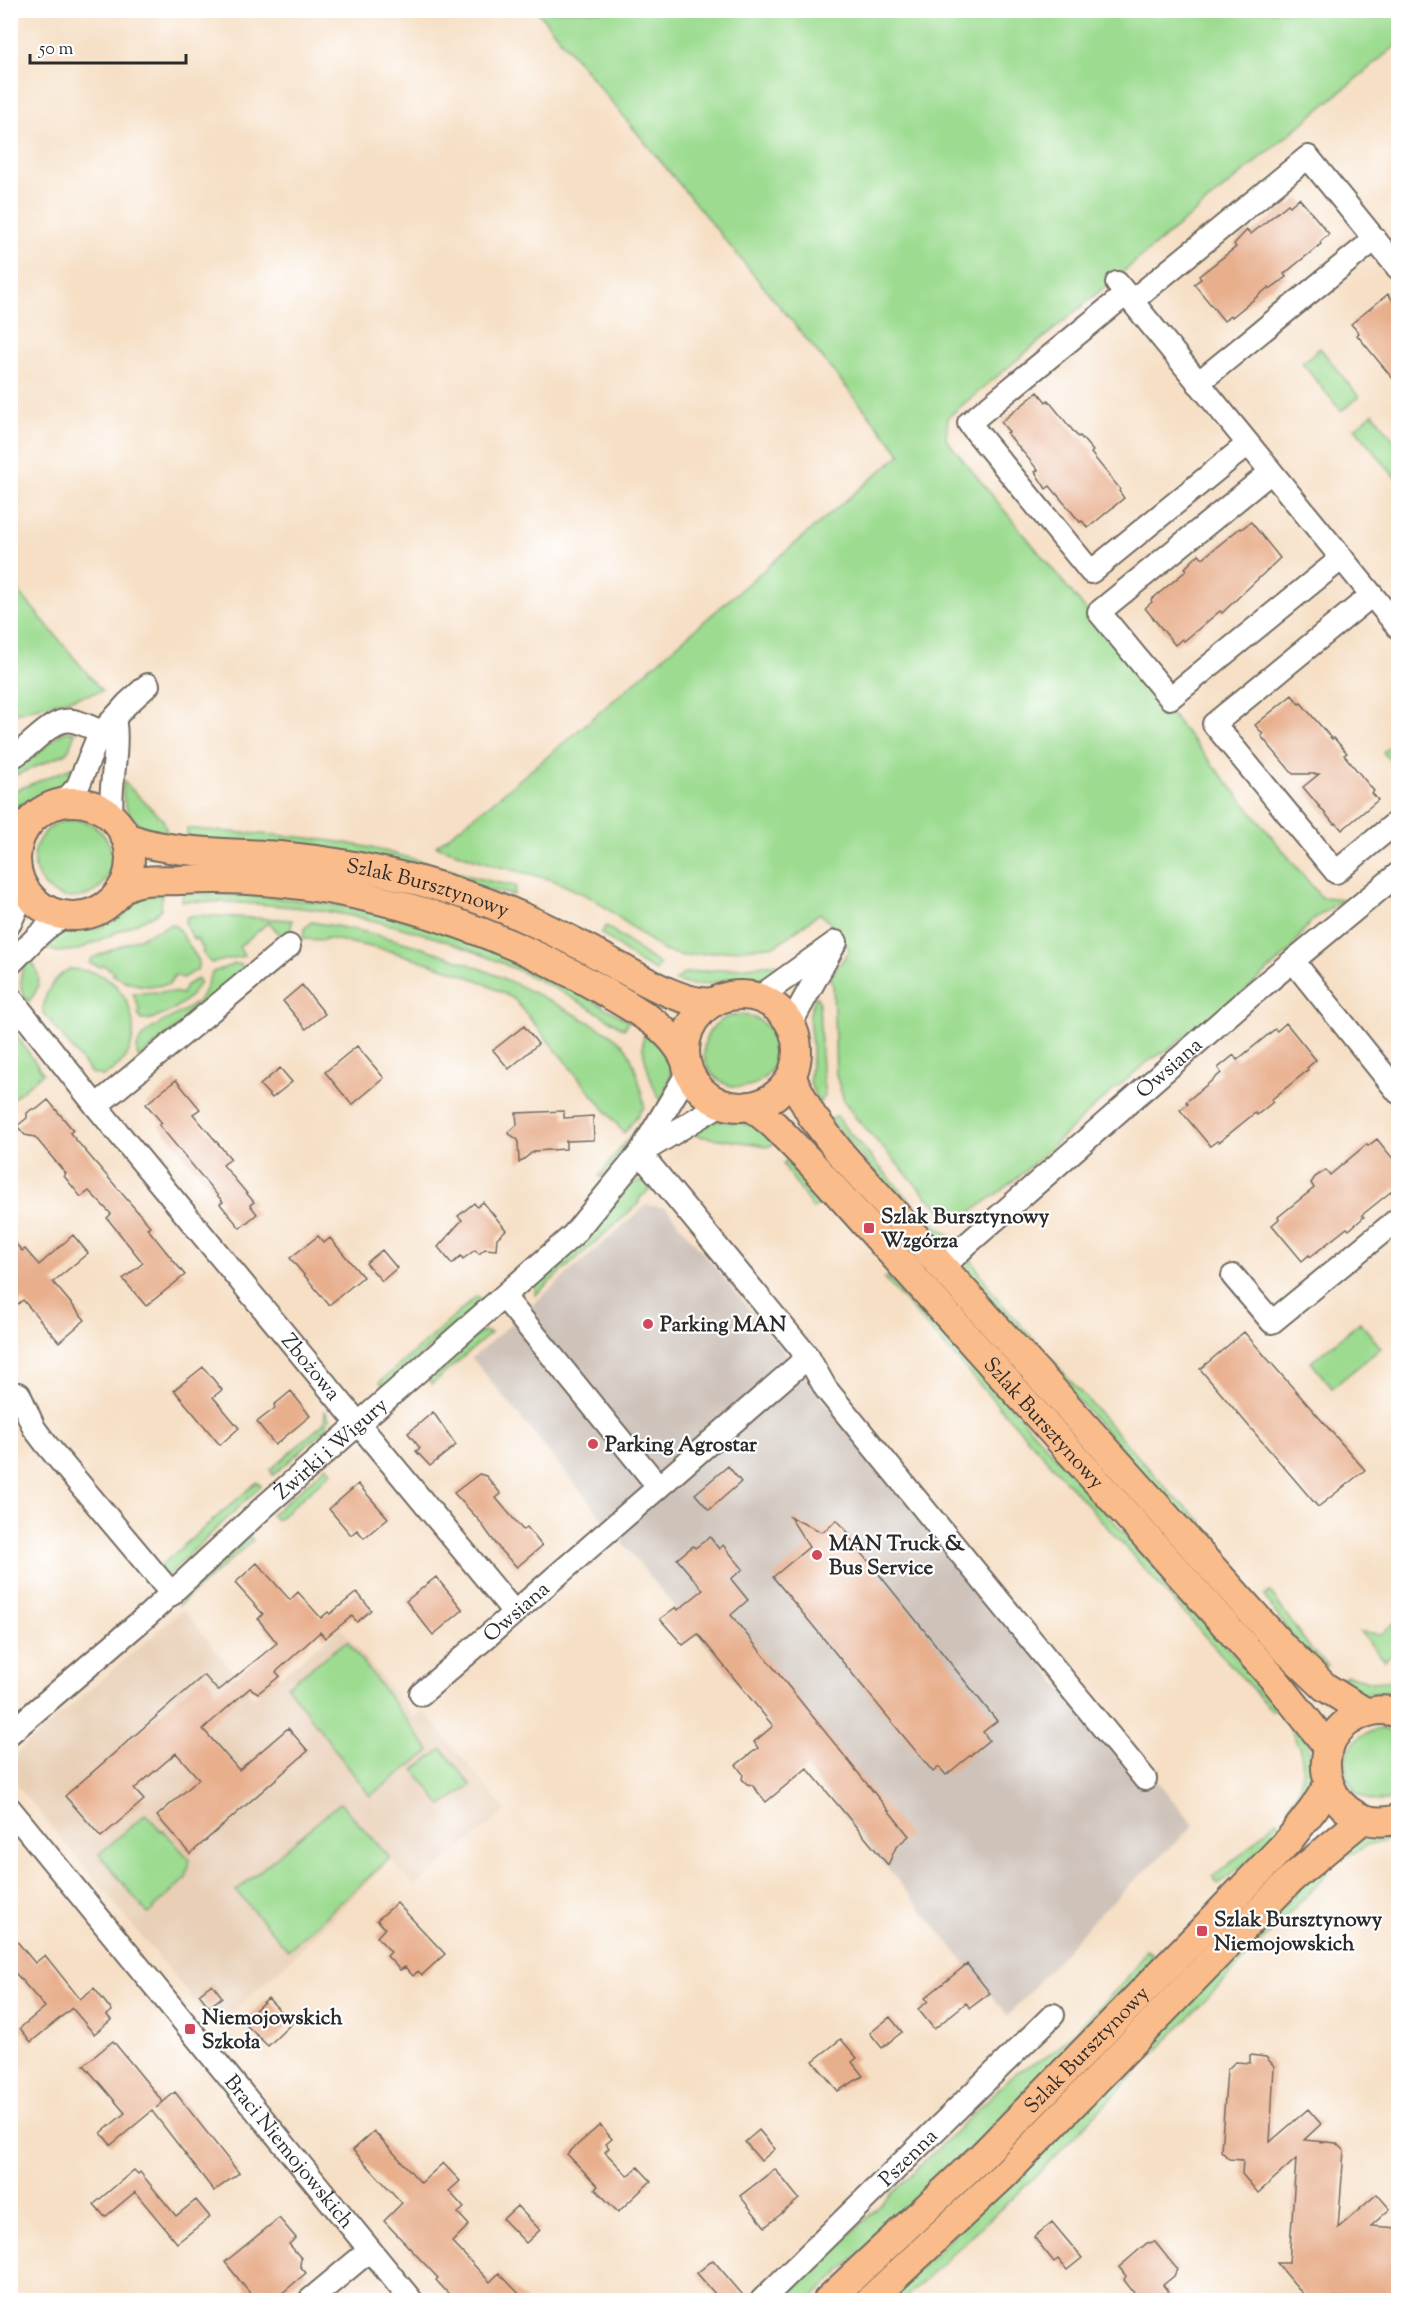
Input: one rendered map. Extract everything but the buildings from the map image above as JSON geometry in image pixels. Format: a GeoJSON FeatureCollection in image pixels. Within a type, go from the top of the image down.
{"type":"FeatureCollection","features":[{"type":"Feature","properties":{"kind":"main road"},"geometry":{"type":"LineString","coordinates":[[77,803],[96,807],[118,827],[128,844],[129,863],[120,891],[106,905],[88,914],[59,914],[41,906],[27,892],[17,874],[16,855],[26,827],[21,821],[57,805],[77,803]]}},
{"type":"Feature","properties":{"kind":"main road","name":"Szlak Bursztynowy"},"geometry":{"type":"LineString","coordinates":[[118,827],[141,842],[170,847],[288,856],[357,867],[462,894],[528,919],[655,986],[694,1002],[714,1002]]}},
{"type":"Feature","properties":{"kind":"main road","name":"Szlak Bursztynowy"},"geometry":{"type":"LineString","coordinates":[[120,891],[126,886],[141,881],[189,879],[285,884],[380,900],[453,920],[516,945],[621,1000],[666,1033],[681,1050],[687,1065]]}},
{"type":"Feature","properties":{"kind":"main road"},"geometry":{"type":"LineString","coordinates":[[743,995],[758,998],[771,1004],[782,1013],[790,1025],[797,1051],[791,1077],[774,1096],[751,1106],[721,1104],[701,1092],[687,1065],[688,1032],[694,1020],[714,1002],[728,996],[743,995]]}},
{"type":"Feature","properties":{"kind":"main road","name":"Szlak Bursztynowy"},"geometry":{"type":"LineString","coordinates":[[791,1077],[826,1136],[1284,1648],[1325,1687],[1365,1712]]}},
{"type":"Feature","properties":{"kind":"main road","name":"Szlak Bursztynowy"},"geometry":{"type":"LineString","coordinates":[[751,1106],[774,1125],[818,1171],[1274,1679],[1329,1748]]}},
{"type":"Feature","properties":{"kind":"main road"},"geometry":{"type":"LineString","coordinates":[[1397,1710],[1365,1712],[1342,1726],[1334,1736],[1326,1760],[1329,1784],[1342,1806],[1363,1819],[1377,1822],[1398,1819]]}},
{"type":"Feature","properties":{"kind":"main road","name":"Szlak Bursztynowy"},"geometry":{"type":"LineString","coordinates":[[828,2301],[983,2155],[1185,1948],[1289,1840],[1329,1784]]}},
{"type":"Feature","properties":{"kind":"main road","name":"Szlak Bursztynowy"},"geometry":{"type":"LineString","coordinates":[[870,2301],[1011,2167],[1291,1879],[1363,1819]]}},
{"type":"Feature","properties":{"kind":"street"},"geometry":{"type":"LineString","coordinates":[[1248,444],[1091,572],[969,423],[1125,293],[1308,157],[1398,268]]}},
{"type":"Feature","properties":{"kind":"street"},"geometry":{"type":"LineString","coordinates":[[1198,383],[1375,239]]}},
{"type":"Feature","properties":{"kind":"street"},"geometry":{"type":"LineString","coordinates":[[1125,293],[1398,627]]}},
{"type":"Feature","properties":{"kind":"street"},"geometry":{"type":"LineString","coordinates":[[1271,472],[1099,612],[1170,698],[1342,558]]}},
{"type":"Feature","properties":{"kind":"street"},"geometry":{"type":"LineString","coordinates":[[1372,595],[1214,724],[1336,872],[1398,821]]}},
{"type":"Feature","properties":{"kind":"street"},"geometry":{"type":"LineString","coordinates":[[57,805],[78,786],[93,748],[111,730],[127,704],[148,685]]}},
{"type":"Feature","properties":{"kind":"street"},"geometry":{"type":"LineString","coordinates":[[10,758],[35,742],[53,724],[63,720],[111,730]]}},
{"type":"Feature","properties":{"kind":"street"},"geometry":{"type":"LineString","coordinates":[[111,730],[110,794],[118,827]]}},
{"type":"Feature","properties":{"kind":"street"},"geometry":{"type":"LineString","coordinates":[[10,923],[21,898],[17,874]]}},
{"type":"Feature","properties":{"kind":"street","name":"Owsiana"},"geometry":{"type":"LineString","coordinates":[[943,1268],[965,1246],[1293,961],[1398,874]]}},
{"type":"Feature","properties":{"kind":"street"},"geometry":{"type":"LineString","coordinates":[[10,964],[52,923],[68,915]]}},
{"type":"Feature","properties":{"kind":"street"},"geometry":{"type":"LineString","coordinates":[[758,998],[836,942],[790,1025]]}},
{"type":"Feature","properties":{"kind":"street"},"geometry":{"type":"LineString","coordinates":[[102,1114],[153,1059],[289,946]]}},
{"type":"Feature","properties":{"kind":"street"},"geometry":{"type":"LineString","coordinates":[[1293,961],[1398,1092]]}},
{"type":"Feature","properties":{"kind":"street","name":"Zbożowa"},"geometry":{"type":"LineString","coordinates":[[10,998],[102,1114],[514,1612]]}},
{"type":"Feature","properties":{"kind":"street","name":"Żwirki i Wigury"},"geometry":{"type":"LineString","coordinates":[[10,1733],[172,1594],[258,1512],[573,1235],[640,1153],[687,1065]]}},
{"type":"Feature","properties":{"kind":"street","name":"Żwirki i Wigury"},"geometry":{"type":"LineString","coordinates":[[640,1153],[721,1104]]}},
{"type":"Feature","properties":{"kind":"street"},"geometry":{"type":"LineString","coordinates":[[640,1153],[808,1357],[826,1389],[1145,1779]]}},
{"type":"Feature","properties":{"kind":"street"},"geometry":{"type":"LineString","coordinates":[[1233,1276],[1272,1323],[1398,1219]]}},
{"type":"Feature","properties":{"kind":"street"},"geometry":{"type":"LineString","coordinates":[[504,1298],[658,1486]]}},
{"type":"Feature","properties":{"kind":"street","name":"Owsiana"},"geometry":{"type":"LineString","coordinates":[[421,1694],[808,1357]]}},
{"type":"Feature","properties":{"kind":"street"},"geometry":{"type":"LineString","coordinates":[[19,1394],[29,1420],[46,1444],[172,1594]]}},
{"type":"Feature","properties":{"kind":"street","name":"Braci Niemojowskich"},"geometry":{"type":"LineString","coordinates":[[10,1809],[411,2301]]}},
{"type":"Feature","properties":{"kind":"street","name":"Pszenna"},"geometry":{"type":"LineString","coordinates":[[763,2300],[1053,2015]]}},
{"type":"Feature","properties":{"kind":"street"},"geometry":{"type":"LineString","coordinates":[[310,2301],[370,2250]]}},
{"type":"Feature","properties":{"kind":"shaded area"},"geometry":{"type":"Polygon","coordinates":[[[646,1205],[666,1208],[1139,1783],[1151,1774],[1194,1825],[1095,1918],[1008,2016],[472,1358],[646,1205]]]}},
{"type":"Feature","properties":{"kind":"shaded area"},"geometry":{"type":"Polygon","coordinates":[[[183,1609],[253,1698],[341,1628],[414,1717],[423,1710],[506,1811],[415,1886],[390,1860],[294,1956],[216,2027],[11,1778],[10,1759],[183,1609]]]}},
{"type":"Feature","properties":{"kind":"green space"},"geometry":{"type":"Polygon","coordinates":[[[537,11],[1398,11],[1398,44],[948,417],[946,439],[1321,897],[1344,899],[1312,920],[1291,950],[1243,993],[1167,1050],[1150,1060],[1102,1100],[1024,1172],[957,1221],[928,1198],[855,1117],[844,1101],[836,1075],[833,983],[829,979],[850,950],[829,930],[832,925],[820,913],[776,945],[683,956],[664,951],[594,899],[553,880],[493,865],[436,846],[570,737],[901,454],[537,11]]]}},
{"type":"Feature","properties":{"kind":"green space"},"geometry":{"type":"Polygon","coordinates":[[[1320,348],[1359,397],[1341,411],[1302,363],[1320,348]]]}},
{"type":"Feature","properties":{"kind":"green space"},"geometry":{"type":"Polygon","coordinates":[[[1373,413],[1398,445],[1398,481],[1355,428],[1373,413]]]}},
{"type":"Feature","properties":{"kind":"green space"},"geometry":{"type":"Polygon","coordinates":[[[11,582],[102,691],[11,714],[11,582]]]}},
{"type":"Feature","properties":{"kind":"green space"},"geometry":{"type":"Polygon","coordinates":[[[65,732],[75,732],[65,754],[11,777],[11,769],[35,756],[65,732]]]}},
{"type":"Feature","properties":{"kind":"green space"},"geometry":{"type":"Polygon","coordinates":[[[1398,740],[1398,771],[1383,752],[1398,740]]]}},
{"type":"Feature","properties":{"kind":"green space"},"geometry":{"type":"Polygon","coordinates":[[[74,767],[73,775],[69,780],[33,799],[11,807],[11,792],[74,767]]]}},
{"type":"Feature","properties":{"kind":"green space"},"geometry":{"type":"Polygon","coordinates":[[[123,781],[163,820],[167,833],[156,831],[132,818],[124,802],[123,781]]]}},
{"type":"Feature","properties":{"kind":"green space"},"geometry":{"type":"Polygon","coordinates":[[[65,820],[81,820],[95,826],[106,837],[112,851],[112,867],[106,881],[95,892],[81,898],[65,898],[51,892],[40,881],[34,867],[34,851],[40,837],[51,826],[65,820]]]}},
{"type":"Feature","properties":{"kind":"green space"},"geometry":{"type":"Polygon","coordinates":[[[187,828],[356,845],[516,886],[514,895],[187,836],[187,828]]]}},
{"type":"Feature","properties":{"kind":"green space"},"geometry":{"type":"Polygon","coordinates":[[[183,893],[290,899],[361,910],[431,927],[508,956],[629,1021],[624,1029],[553,987],[516,969],[478,953],[400,927],[319,910],[182,901],[183,893]]]}},
{"type":"Feature","properties":{"kind":"green space"},"geometry":{"type":"Polygon","coordinates":[[[162,894],[161,909],[154,915],[78,950],[57,952],[41,945],[61,932],[102,926],[135,902],[162,894]]]}},
{"type":"Feature","properties":{"kind":"green space"},"geometry":{"type":"Polygon","coordinates":[[[196,915],[292,920],[290,938],[282,937],[269,922],[239,947],[244,956],[211,963],[185,923],[187,917],[196,915]]]}},
{"type":"Feature","properties":{"kind":"green space"},"geometry":{"type":"Polygon","coordinates":[[[311,922],[380,936],[448,956],[545,998],[595,1025],[615,1037],[628,1052],[638,1076],[644,1107],[624,1133],[514,999],[480,981],[390,951],[328,938],[324,940],[303,939],[304,929],[311,922]]]}},
{"type":"Feature","properties":{"kind":"green space"},"geometry":{"type":"Polygon","coordinates":[[[172,924],[177,927],[199,961],[197,970],[183,978],[175,975],[169,984],[139,985],[119,978],[103,965],[101,967],[89,963],[92,958],[172,924]]]}},
{"type":"Feature","properties":{"kind":"green space"},"geometry":{"type":"Polygon","coordinates":[[[606,926],[660,965],[656,971],[639,962],[601,933],[606,926]]]}},
{"type":"Feature","properties":{"kind":"green space"},"geometry":{"type":"Polygon","coordinates":[[[29,959],[36,970],[39,981],[33,997],[28,1002],[22,992],[21,975],[29,959]]]}},
{"type":"Feature","properties":{"kind":"green space"},"geometry":{"type":"Polygon","coordinates":[[[241,964],[244,971],[139,1059],[137,1049],[140,1040],[147,1032],[198,1001],[213,972],[241,964]]]}},
{"type":"Feature","properties":{"kind":"green space"},"geometry":{"type":"Polygon","coordinates":[[[776,964],[784,969],[770,977],[760,979],[735,979],[700,985],[675,981],[685,973],[776,964]]]}},
{"type":"Feature","properties":{"kind":"green space"},"geometry":{"type":"Polygon","coordinates":[[[70,969],[93,972],[106,978],[122,993],[131,1015],[133,1037],[130,1048],[121,1063],[103,1076],[91,1073],[43,1012],[45,999],[54,981],[70,969]]]}},
{"type":"Feature","properties":{"kind":"green space"},"geometry":{"type":"Polygon","coordinates":[[[198,979],[200,981],[196,988],[184,1002],[158,1017],[141,1020],[133,993],[182,994],[186,985],[198,979]]]}},
{"type":"Feature","properties":{"kind":"green space"},"geometry":{"type":"Polygon","coordinates":[[[816,996],[819,1001],[825,1096],[819,1103],[810,1080],[812,1048],[810,1017],[816,996]]]}},
{"type":"Feature","properties":{"kind":"green space"},"geometry":{"type":"Polygon","coordinates":[[[740,1015],[760,1021],[770,1031],[776,1051],[770,1071],[760,1081],[740,1087],[720,1081],[710,1071],[704,1051],[710,1031],[720,1021],[740,1015]]]}},
{"type":"Feature","properties":{"kind":"green space"},"geometry":{"type":"Polygon","coordinates":[[[11,1028],[43,1073],[10,1100],[11,1028]]]}},
{"type":"Feature","properties":{"kind":"green space"},"geometry":{"type":"Polygon","coordinates":[[[646,1031],[662,1047],[670,1063],[670,1080],[662,1101],[655,1090],[646,1063],[643,1037],[646,1031]]]}},
{"type":"Feature","properties":{"kind":"green space"},"geometry":{"type":"Polygon","coordinates":[[[837,1116],[918,1210],[953,1239],[944,1240],[931,1235],[830,1120],[837,1116]]]}},
{"type":"Feature","properties":{"kind":"green space"},"geometry":{"type":"Polygon","coordinates":[[[645,1117],[650,1117],[607,1173],[603,1174],[602,1178],[599,1176],[645,1117]]]}},
{"type":"Feature","properties":{"kind":"green space"},"geometry":{"type":"Polygon","coordinates":[[[709,1122],[753,1125],[775,1143],[767,1147],[697,1136],[692,1132],[709,1122]]]}},
{"type":"Feature","properties":{"kind":"green space"},"geometry":{"type":"Polygon","coordinates":[[[789,1158],[820,1203],[813,1209],[783,1164],[789,1158]]]}},
{"type":"Feature","properties":{"kind":"green space"},"geometry":{"type":"Polygon","coordinates":[[[636,1182],[646,1182],[654,1186],[640,1198],[638,1204],[535,1295],[535,1286],[586,1238],[625,1187],[636,1182]]]}},
{"type":"Feature","properties":{"kind":"green space"},"geometry":{"type":"Polygon","coordinates":[[[970,1258],[995,1296],[1174,1497],[1203,1522],[1198,1528],[1185,1519],[969,1280],[970,1258]]]}},
{"type":"Feature","properties":{"kind":"green space"},"geometry":{"type":"Polygon","coordinates":[[[884,1278],[905,1288],[1279,1706],[1272,1711],[884,1278]]]}},
{"type":"Feature","properties":{"kind":"green space"},"geometry":{"type":"Polygon","coordinates":[[[477,1296],[482,1301],[384,1387],[380,1382],[477,1296]]]}},
{"type":"Feature","properties":{"kind":"green space"},"geometry":{"type":"Polygon","coordinates":[[[1360,1322],[1381,1348],[1332,1388],[1311,1362],[1360,1322]]]}},
{"type":"Feature","properties":{"kind":"green space"},"geometry":{"type":"Polygon","coordinates":[[[482,1331],[491,1333],[432,1384],[428,1379],[482,1331]]]}},
{"type":"Feature","properties":{"kind":"green space"},"geometry":{"type":"Polygon","coordinates":[[[325,1411],[329,1418],[327,1428],[273,1475],[270,1470],[324,1423],[325,1411]]]}},
{"type":"Feature","properties":{"kind":"green space"},"geometry":{"type":"Polygon","coordinates":[[[327,1466],[332,1472],[277,1520],[271,1515],[327,1466]]]}},
{"type":"Feature","properties":{"kind":"green space"},"geometry":{"type":"Polygon","coordinates":[[[257,1482],[261,1486],[167,1576],[159,1567],[257,1482]]]}},
{"type":"Feature","properties":{"kind":"green space"},"geometry":{"type":"Polygon","coordinates":[[[249,1536],[253,1540],[178,1606],[181,1600],[249,1536]]]}},
{"type":"Feature","properties":{"kind":"green space"},"geometry":{"type":"Polygon","coordinates":[[[1270,1592],[1310,1648],[1328,1665],[1323,1670],[1301,1649],[1264,1596],[1270,1592]]]}},
{"type":"Feature","properties":{"kind":"green space"},"geometry":{"type":"Polygon","coordinates":[[[1398,1620],[1398,1648],[1385,1661],[1360,1632],[1382,1634],[1398,1620]]]}},
{"type":"Feature","properties":{"kind":"green space"},"geometry":{"type":"Polygon","coordinates":[[[347,1641],[430,1751],[370,1796],[287,1686],[347,1641]]]}},
{"type":"Feature","properties":{"kind":"green space"},"geometry":{"type":"Polygon","coordinates":[[[1347,1675],[1372,1682],[1398,1680],[1398,1692],[1359,1694],[1338,1682],[1347,1675]]]}},
{"type":"Feature","properties":{"kind":"green space"},"geometry":{"type":"Polygon","coordinates":[[[1293,1721],[1307,1741],[1310,1757],[1310,1783],[1307,1793],[1295,1810],[1289,1805],[1300,1784],[1303,1768],[1301,1753],[1290,1727],[1293,1721]]]}},
{"type":"Feature","properties":{"kind":"green space"},"geometry":{"type":"Polygon","coordinates":[[[1382,1729],[1398,1734],[1398,1797],[1379,1801],[1364,1797],[1353,1788],[1347,1775],[1346,1760],[1351,1746],[1363,1735],[1382,1729]]]}},
{"type":"Feature","properties":{"kind":"green space"},"geometry":{"type":"Polygon","coordinates":[[[442,1749],[471,1785],[442,1806],[414,1770],[442,1749]]]}},
{"type":"Feature","properties":{"kind":"green space"},"geometry":{"type":"Polygon","coordinates":[[[340,1803],[390,1858],[288,1950],[236,1891],[340,1803]]]}},
{"type":"Feature","properties":{"kind":"green space"},"geometry":{"type":"Polygon","coordinates":[[[146,1814],[190,1860],[186,1878],[148,1914],[99,1854],[146,1814]]]}},
{"type":"Feature","properties":{"kind":"green space"},"geometry":{"type":"Polygon","coordinates":[[[1276,1820],[1283,1827],[1259,1853],[1218,1884],[1213,1877],[1244,1852],[1276,1820]]]}},
{"type":"Feature","properties":{"kind":"green space"},"geometry":{"type":"Polygon","coordinates":[[[1398,1836],[1398,1839],[1370,1844],[1344,1858],[1339,1852],[1361,1839],[1398,1836]]]}},
{"type":"Feature","properties":{"kind":"green space"},"geometry":{"type":"Polygon","coordinates":[[[1323,1866],[1329,1872],[1041,2171],[903,2300],[888,2300],[1323,1866]]]}},
{"type":"Feature","properties":{"kind":"green space"},"geometry":{"type":"Polygon","coordinates":[[[1146,1950],[1154,1955],[1144,1972],[938,2182],[810,2300],[783,2300],[1016,2072],[1046,2057],[1058,2048],[1125,1981],[1146,1950]]]}},
{"type":"Feature","properties":{"kind":"place","name":"Szlak Bursztynowy Wzgórza"},"geometry":{"type":"Point","coordinates":[869,1228]}},
{"type":"Feature","properties":{"kind":"place","name":"Parking MAN"},"geometry":{"type":"Point","coordinates":[648,1324]}},
{"type":"Feature","properties":{"kind":"place","name":"Parking Agrostar"},"geometry":{"type":"Point","coordinates":[593,1444]}},
{"type":"Feature","properties":{"kind":"place","name":"MAN Truck & Bus Service"},"geometry":{"type":"Point","coordinates":[817,1555]}},
{"type":"Feature","properties":{"kind":"place","name":"Szlak Bursztynowy Niemojowskich"},"geometry":{"type":"Point","coordinates":[1202,1931]}},
{"type":"Feature","properties":{"kind":"place","name":"Niemojowskich Szkoła"},"geometry":{"type":"Point","coordinates":[190,2029]}}]}
